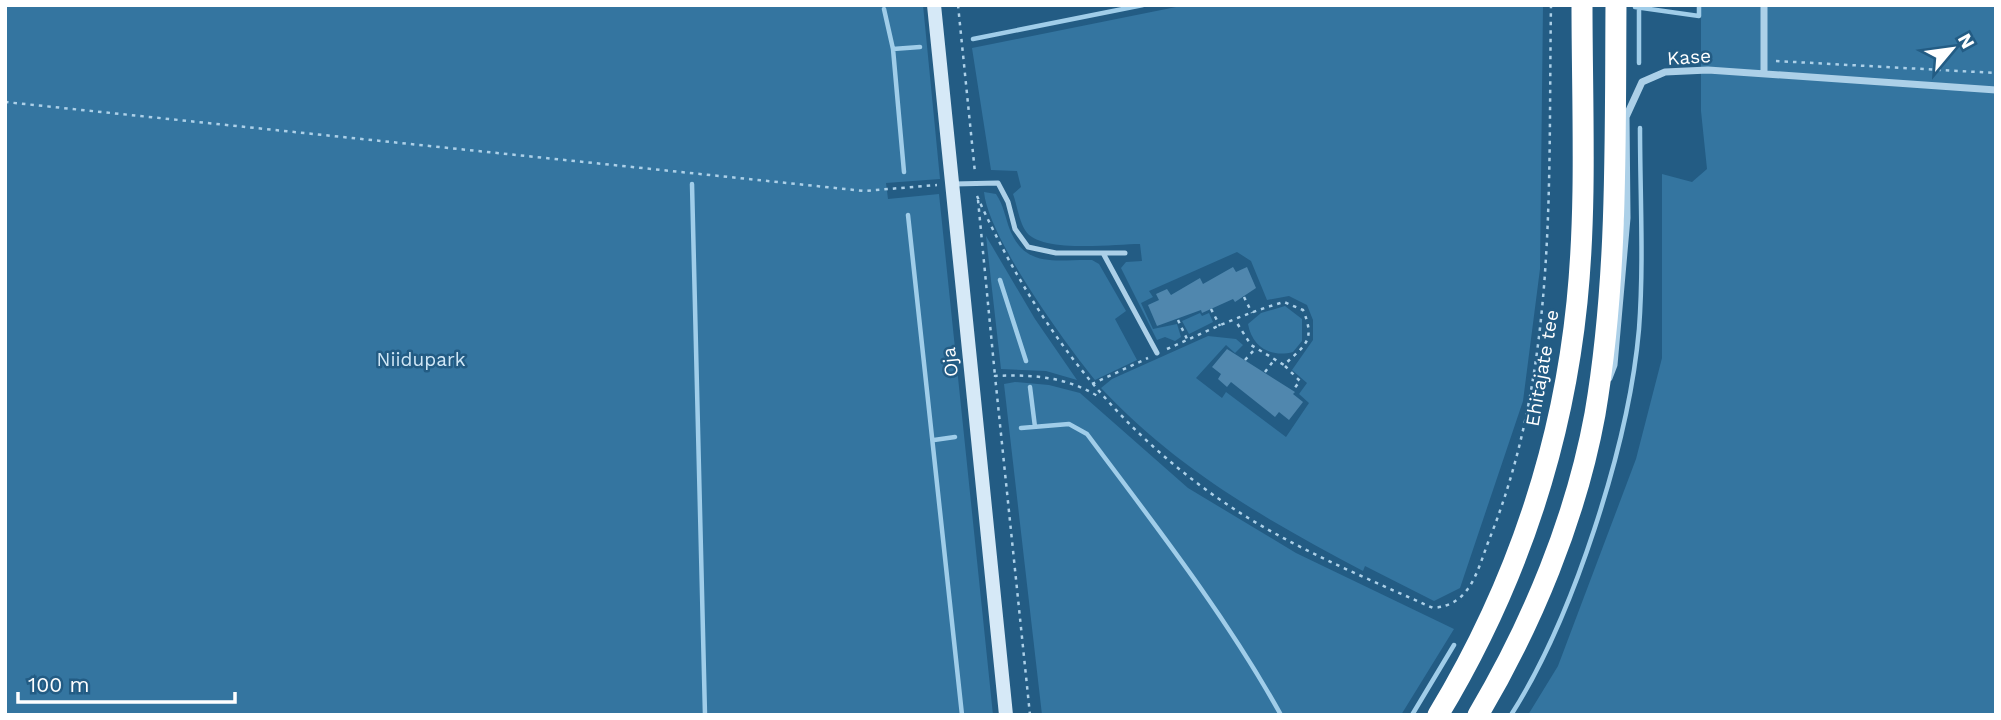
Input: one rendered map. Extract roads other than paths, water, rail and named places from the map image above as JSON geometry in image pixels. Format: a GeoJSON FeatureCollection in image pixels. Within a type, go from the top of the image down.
{"type":"FeatureCollection","features":[{"type":"Feature","properties":{"kind":"highway","name":"Ehitajate tee"},"geometry":{"type":"LineString","coordinates":[[1438,715],[1481,637],[1511,569],[1543,484],[1563,391],[1577,301],[1583,5]]}},
{"type":"Feature","properties":{"kind":"highway"},"geometry":{"type":"LineString","coordinates":[[1478,715],[1517,646],[1545,579],[1576,489],[1594,415],[1606,331],[1614,238],[1616,5]]}},
{"type":"Feature","properties":{"kind":"street","name":"Oja"},"geometry":{"type":"LineString","coordinates":[[934,5],[950,184],[1006,715]]}},
{"type":"Feature","properties":{"kind":"street"},"geometry":{"type":"LineString","coordinates":[[1763,74],[1764,5]]}},
{"type":"Feature","properties":{"kind":"street","name":"Kase"},"geometry":{"type":"LineString","coordinates":[[1594,415],[1615,365],[1627,218],[1626,117],[1642,82],[1665,72],[1708,70],[1996,90]]}},
{"type":"Feature","properties":{"kind":"lane"},"geometry":{"type":"LineString","coordinates":[[950,184],[998,183],[1008,202],[1015,229],[1028,247],[1056,253],[1125,253]]}},
{"type":"Feature","properties":{"kind":"lane"},"geometry":{"type":"LineString","coordinates":[[1103,253],[1157,353]]}},
{"type":"Feature","properties":{"kind":"waterway"},"geometry":{"type":"LineString","coordinates":[[973,39],[1143,5]]}},
{"type":"Feature","properties":{"kind":"waterway"},"geometry":{"type":"LineString","coordinates":[[1635,7],[1699,16],[1699,5]]}},
{"type":"Feature","properties":{"kind":"waterway"},"geometry":{"type":"LineString","coordinates":[[1639,6],[1639,63]]}},
{"type":"Feature","properties":{"kind":"waterway"},"geometry":{"type":"LineString","coordinates":[[884,9],[893,49],[904,172]]}},
{"type":"Feature","properties":{"kind":"waterway"},"geometry":{"type":"LineString","coordinates":[[893,49],[920,47]]}},
{"type":"Feature","properties":{"kind":"waterway"},"geometry":{"type":"LineString","coordinates":[[1511,715],[1556,630],[1576,581],[1624,424],[1639,329],[1642,254],[1640,128]]}},
{"type":"Feature","properties":{"kind":"waterway"},"geometry":{"type":"LineString","coordinates":[[692,184],[705,715]]}},
{"type":"Feature","properties":{"kind":"waterway"},"geometry":{"type":"LineString","coordinates":[[908,215],[962,715]]}},
{"type":"Feature","properties":{"kind":"waterway"},"geometry":{"type":"LineString","coordinates":[[1000,280],[1026,361]]}},
{"type":"Feature","properties":{"kind":"waterway"},"geometry":{"type":"LineString","coordinates":[[1030,387],[1035,427]]}},
{"type":"Feature","properties":{"kind":"waterway"},"geometry":{"type":"LineString","coordinates":[[1021,428],[1069,424],[1087,434],[1213,607],[1281,715]]}},
{"type":"Feature","properties":{"kind":"waterway"},"geometry":{"type":"LineString","coordinates":[[934,440],[955,437]]}},
{"type":"Feature","properties":{"kind":"waterway"},"geometry":{"type":"LineString","coordinates":[[1412,715],[1454,645]]}},
{"type":"Feature","properties":{"kind":"park label","name":"Niidupark"},"geometry":{"type":"Point","coordinates":[421,359]}}]}
